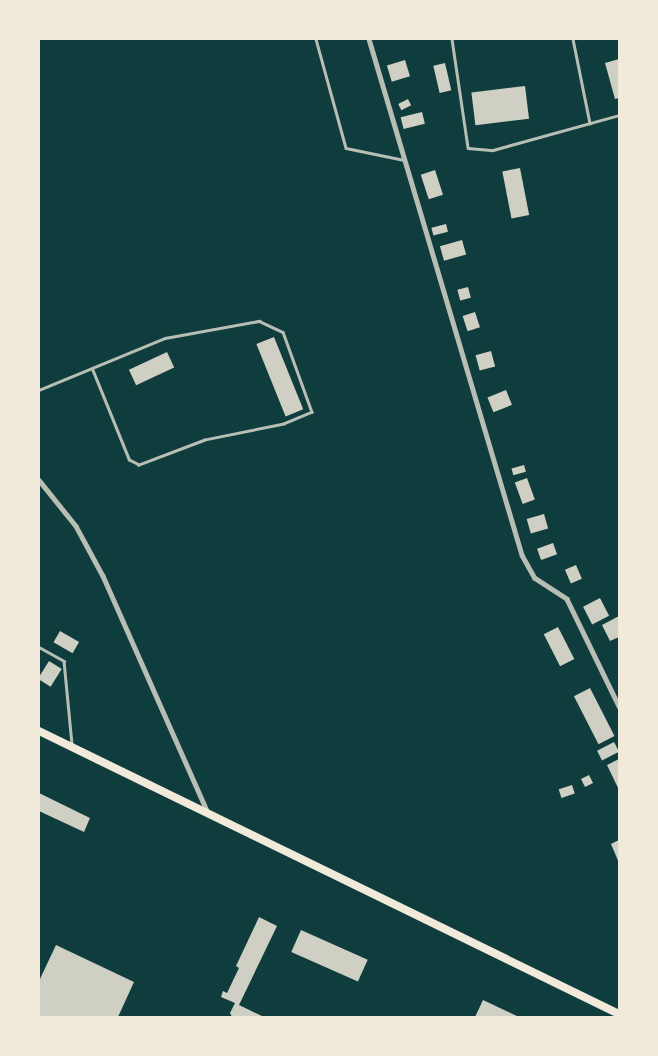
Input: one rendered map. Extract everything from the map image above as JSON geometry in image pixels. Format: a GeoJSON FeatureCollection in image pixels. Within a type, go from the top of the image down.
{"type":"FeatureCollection","features":[{"type":"Feature","properties":{"kind":"main road"},"geometry":{"type":"LineString","coordinates":[[39,731],[619,1014]]}},
{"type":"Feature","properties":{"kind":"street"},"geometry":{"type":"LineString","coordinates":[[369,39],[522,555],[534,578],[567,599],[619,706]]}},
{"type":"Feature","properties":{"kind":"street"},"geometry":{"type":"LineString","coordinates":[[39,480],[66,512],[103,576],[208,814]]}},
{"type":"Feature","properties":{"kind":"lane"},"geometry":{"type":"LineString","coordinates":[[316,39],[346,148],[405,160]]}},
{"type":"Feature","properties":{"kind":"lane"},"geometry":{"type":"LineString","coordinates":[[452,39],[468,148],[493,150],[619,115]]}},
{"type":"Feature","properties":{"kind":"lane"},"geometry":{"type":"LineString","coordinates":[[573,39],[590,123]]}},
{"type":"Feature","properties":{"kind":"lane"},"geometry":{"type":"LineString","coordinates":[[39,390],[165,338],[259,321],[283,332],[312,412],[284,424],[205,440],[139,465],[129,460],[92,369]]}},
{"type":"Feature","properties":{"kind":"lane"},"geometry":{"type":"LineString","coordinates":[[39,647],[64,661],[73,748]]}},
{"type":"Feature","properties":{"kind":"building"},"geometry":{"type":"Polygon","coordinates":[[[619,59],[619,98],[615,99],[605,63],[619,59]]]}},
{"type":"Feature","properties":{"kind":"building"},"geometry":{"type":"Polygon","coordinates":[[[405,60],[410,76],[392,82],[387,66],[405,60]]]}},
{"type":"Feature","properties":{"kind":"building"},"geometry":{"type":"Polygon","coordinates":[[[445,63],[451,90],[440,93],[433,66],[445,63]]]}},
{"type":"Feature","properties":{"kind":"building"},"geometry":{"type":"Polygon","coordinates":[[[525,86],[529,119],[475,125],[471,93],[525,86]]]}},
{"type":"Feature","properties":{"kind":"building"},"geometry":{"type":"Polygon","coordinates":[[[408,99],[411,105],[401,110],[398,104],[408,99]]]}},
{"type":"Feature","properties":{"kind":"building"},"geometry":{"type":"Polygon","coordinates":[[[422,112],[425,124],[404,129],[401,117],[422,112]]]}},
{"type":"Feature","properties":{"kind":"building"},"geometry":{"type":"Polygon","coordinates":[[[520,168],[529,215],[511,219],[502,171],[520,168]]]}},
{"type":"Feature","properties":{"kind":"building"},"geometry":{"type":"Polygon","coordinates":[[[435,170],[443,195],[429,199],[421,175],[435,170]]]}},
{"type":"Feature","properties":{"kind":"building"},"geometry":{"type":"Polygon","coordinates":[[[446,224],[448,232],[433,235],[431,228],[446,224]]]}},
{"type":"Feature","properties":{"kind":"building"},"geometry":{"type":"Polygon","coordinates":[[[462,240],[466,254],[444,261],[440,246],[462,240]]]}},
{"type":"Feature","properties":{"kind":"building"},"geometry":{"type":"Polygon","coordinates":[[[468,287],[471,298],[460,300],[457,290],[468,287]]]}},
{"type":"Feature","properties":{"kind":"building"},"geometry":{"type":"Polygon","coordinates":[[[475,312],[480,327],[468,331],[463,316],[475,312]]]}},
{"type":"Feature","properties":{"kind":"building"},"geometry":{"type":"Polygon","coordinates":[[[274,337],[303,409],[286,416],[256,344],[274,337]]]}},
{"type":"Feature","properties":{"kind":"building"},"geometry":{"type":"Polygon","coordinates":[[[491,351],[495,366],[480,371],[476,355],[491,351]]]}},
{"type":"Feature","properties":{"kind":"building"},"geometry":{"type":"Polygon","coordinates":[[[167,352],[174,367],[136,385],[129,370],[167,352]]]}},
{"type":"Feature","properties":{"kind":"building"},"geometry":{"type":"Polygon","coordinates":[[[506,390],[512,405],[493,412],[487,397],[506,390]]]}},
{"type":"Feature","properties":{"kind":"building"},"geometry":{"type":"Polygon","coordinates":[[[524,465],[526,472],[513,475],[512,469],[524,465]]]}},
{"type":"Feature","properties":{"kind":"building"},"geometry":{"type":"Polygon","coordinates":[[[527,478],[535,500],[523,504],[515,482],[527,478]]]}},
{"type":"Feature","properties":{"kind":"building"},"geometry":{"type":"Polygon","coordinates":[[[544,514],[548,528],[531,533],[527,519],[544,514]]]}},
{"type":"Feature","properties":{"kind":"building"},"geometry":{"type":"Polygon","coordinates":[[[553,543],[557,554],[541,560],[537,549],[553,543]]]}},
{"type":"Feature","properties":{"kind":"building"},"geometry":{"type":"Polygon","coordinates":[[[576,565],[582,579],[571,583],[565,570],[576,565]]]}},
{"type":"Feature","properties":{"kind":"building"},"geometry":{"type":"Polygon","coordinates":[[[600,598],[609,616],[592,624],[583,607],[600,598]]]}},
{"type":"Feature","properties":{"kind":"building"},"geometry":{"type":"Polygon","coordinates":[[[619,616],[619,637],[610,641],[602,625],[619,616]]]}},
{"type":"Feature","properties":{"kind":"building"},"geometry":{"type":"Polygon","coordinates":[[[558,627],[574,659],[560,666],[544,634],[558,627]]]}},
{"type":"Feature","properties":{"kind":"building"},"geometry":{"type":"Polygon","coordinates":[[[60,631],[79,642],[73,653],[54,642],[60,631]]]}},
{"type":"Feature","properties":{"kind":"building"},"geometry":{"type":"Polygon","coordinates":[[[49,661],[62,669],[51,687],[39,680],[49,661]]]}},
{"type":"Feature","properties":{"kind":"building"},"geometry":{"type":"Polygon","coordinates":[[[590,688],[615,736],[598,744],[574,696],[590,688]]]}},
{"type":"Feature","properties":{"kind":"building"},"geometry":{"type":"Polygon","coordinates":[[[614,742],[619,752],[602,760],[597,751],[614,742]]]}},
{"type":"Feature","properties":{"kind":"building"},"geometry":{"type":"Polygon","coordinates":[[[619,759],[619,790],[607,765],[619,759]]]}},
{"type":"Feature","properties":{"kind":"building"},"geometry":{"type":"Polygon","coordinates":[[[589,775],[593,783],[585,787],[581,779],[589,775]]]}},
{"type":"Feature","properties":{"kind":"building"},"geometry":{"type":"Polygon","coordinates":[[[572,785],[575,794],[561,798],[559,789],[572,785]]]}},
{"type":"Feature","properties":{"kind":"building"},"geometry":{"type":"Polygon","coordinates":[[[39,793],[90,818],[84,832],[39,811],[39,793]]]}},
{"type":"Feature","properties":{"kind":"building"},"geometry":{"type":"Polygon","coordinates":[[[619,840],[619,863],[611,844],[619,840]]]}},
{"type":"Feature","properties":{"kind":"building"},"geometry":{"type":"Polygon","coordinates":[[[259,917],[277,926],[239,1005],[264,1017],[232,1017],[230,1013],[235,1003],[221,997],[223,991],[227,993],[239,968],[236,966],[259,917]]]}},
{"type":"Feature","properties":{"kind":"building"},"geometry":{"type":"Polygon","coordinates":[[[301,930],[368,960],[358,982],[291,952],[301,930]]]}},
{"type":"Feature","properties":{"kind":"building"},"geometry":{"type":"Polygon","coordinates":[[[56,945],[134,982],[118,1017],[39,1017],[39,981],[56,945]]]}},
{"type":"Feature","properties":{"kind":"building"},"geometry":{"type":"Polygon","coordinates":[[[483,1000],[519,1017],[475,1017],[483,1000]]]}}]}
